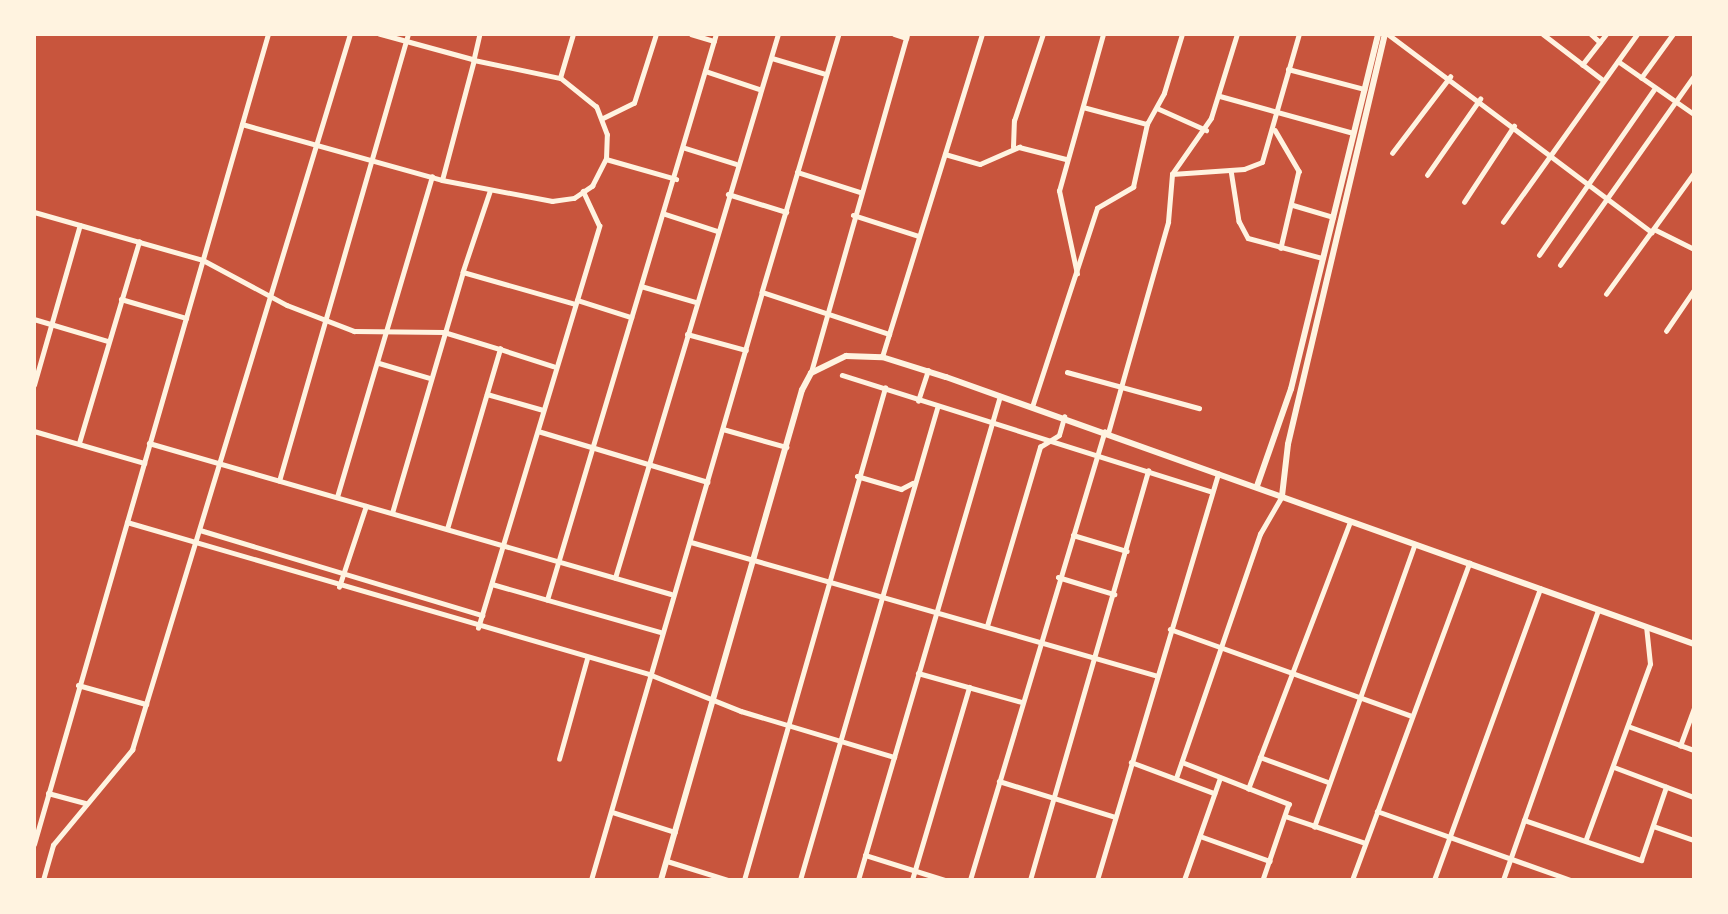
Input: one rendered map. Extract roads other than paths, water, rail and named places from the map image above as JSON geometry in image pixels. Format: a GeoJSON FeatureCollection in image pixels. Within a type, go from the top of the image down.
{"type":"FeatureCollection","features":[{"type":"Feature","properties":{"kind":"main road"},"geometry":{"type":"LineString","coordinates":[[1257,486],[1274,449],[1302,345],[1378,34]]}},
{"type":"Feature","properties":{"kind":"main road"},"geometry":{"type":"LineString","coordinates":[[1282,496],[1286,456],[1386,34]]}},
{"type":"Feature","properties":{"kind":"main road"},"geometry":{"type":"LineString","coordinates":[[1329,234],[1337,236]]}},
{"type":"Feature","properties":{"kind":"main road"},"geometry":{"type":"LineString","coordinates":[[1302,345],[1311,347]]}},
{"type":"Feature","properties":{"kind":"main road"},"geometry":{"type":"LineString","coordinates":[[661,879],[756,562],[786,447],[811,373],[846,356],[882,357],[1000,395],[1694,644]]}},
{"type":"Feature","properties":{"kind":"street"},"geometry":{"type":"LineString","coordinates":[[34,844],[268,34]]}},
{"type":"Feature","properties":{"kind":"street"},"geometry":{"type":"LineString","coordinates":[[43,879],[53,845],[86,803],[125,763],[146,704],[273,298],[350,34]]}},
{"type":"Feature","properties":{"kind":"street"},"geometry":{"type":"LineString","coordinates":[[242,124],[489,192],[552,201],[583,192],[606,159],[603,118],[587,96],[560,78],[474,60],[380,34]]}},
{"type":"Feature","properties":{"kind":"street"},"geometry":{"type":"LineString","coordinates":[[279,480],[408,34]]}},
{"type":"Feature","properties":{"kind":"street"},"geometry":{"type":"LineString","coordinates":[[442,180],[480,34]]}},
{"type":"Feature","properties":{"kind":"street"},"geometry":{"type":"LineString","coordinates":[[560,78],[573,34]]}},
{"type":"Feature","properties":{"kind":"street"},"geometry":{"type":"LineString","coordinates":[[603,118],[634,104],[657,34]]}},
{"type":"Feature","properties":{"kind":"street"},"geometry":{"type":"LineString","coordinates":[[691,34],[714,41]]}},
{"type":"Feature","properties":{"kind":"street"},"geometry":{"type":"LineString","coordinates":[[547,600],[595,449],[631,317],[685,148],[716,34]]}},
{"type":"Feature","properties":{"kind":"street"},"geometry":{"type":"LineString","coordinates":[[615,578],[736,164],[778,34]]}},
{"type":"Feature","properties":{"kind":"street"},"geometry":{"type":"LineString","coordinates":[[591,879],[612,812],[671,594],[691,542],[839,34]]}},
{"type":"Feature","properties":{"kind":"street"},"geometry":{"type":"LineString","coordinates":[[811,373],[853,215],[907,36],[894,34]]}},
{"type":"Feature","properties":{"kind":"street"},"geometry":{"type":"LineString","coordinates":[[882,357],[982,34]]}},
{"type":"Feature","properties":{"kind":"street"},"geometry":{"type":"LineString","coordinates":[[1013,147],[1014,120],[1043,34]]}},
{"type":"Feature","properties":{"kind":"street"},"geometry":{"type":"LineString","coordinates":[[1077,274],[1058,201],[1066,159],[1103,34]]}},
{"type":"Feature","properties":{"kind":"street"},"geometry":{"type":"LineString","coordinates":[[1032,407],[1099,206],[1132,188],[1147,124],[1157,108],[1182,34]]}},
{"type":"Feature","properties":{"kind":"street"},"geometry":{"type":"LineString","coordinates":[[970,879],[1058,577],[1096,456],[1123,387],[1168,222],[1172,174],[1182,152],[1206,130],[1220,96],[1237,34]]}},
{"type":"Feature","properties":{"kind":"street"},"geometry":{"type":"LineString","coordinates":[[1172,174],[1231,170],[1262,162],[1275,129],[1276,112],[1299,34]]}},
{"type":"Feature","properties":{"kind":"street"},"geometry":{"type":"LineString","coordinates":[[1386,34],[1480,99],[1607,201],[1653,231],[1694,249]]}},
{"type":"Feature","properties":{"kind":"street"},"geometry":{"type":"LineString","coordinates":[[1543,34],[1603,80]]}},
{"type":"Feature","properties":{"kind":"street"},"geometry":{"type":"LineString","coordinates":[[1591,34],[1600,42]]}},
{"type":"Feature","properties":{"kind":"street"},"geometry":{"type":"LineString","coordinates":[[1582,65],[1606,34]]}},
{"type":"Feature","properties":{"kind":"street"},"geometry":{"type":"LineString","coordinates":[[1503,222],[1637,34]]}},
{"type":"Feature","properties":{"kind":"street"},"geometry":{"type":"LineString","coordinates":[[1641,78],[1670,36]]}},
{"type":"Feature","properties":{"kind":"street"},"geometry":{"type":"LineString","coordinates":[[772,58],[826,74]]}},
{"type":"Feature","properties":{"kind":"street"},"geometry":{"type":"LineString","coordinates":[[1618,61],[1694,114]]}},
{"type":"Feature","properties":{"kind":"street"},"geometry":{"type":"LineString","coordinates":[[1288,69],[1364,89]]}},
{"type":"Feature","properties":{"kind":"street"},"geometry":{"type":"LineString","coordinates":[[705,71],[759,88]]}},
{"type":"Feature","properties":{"kind":"street"},"geometry":{"type":"LineString","coordinates":[[1560,265],[1694,76]]}},
{"type":"Feature","properties":{"kind":"street"},"geometry":{"type":"LineString","coordinates":[[1392,153],[1450,77]]}},
{"type":"Feature","properties":{"kind":"street"},"geometry":{"type":"LineString","coordinates":[[1539,255],[1655,88]]}},
{"type":"Feature","properties":{"kind":"street"},"geometry":{"type":"LineString","coordinates":[[1220,96],[1353,134]]}},
{"type":"Feature","properties":{"kind":"street"},"geometry":{"type":"LineString","coordinates":[[1427,175],[1480,99]]}},
{"type":"Feature","properties":{"kind":"street"},"geometry":{"type":"LineString","coordinates":[[1083,107],[1147,124]]}},
{"type":"Feature","properties":{"kind":"street"},"geometry":{"type":"LineString","coordinates":[[1157,108],[1206,130]]}},
{"type":"Feature","properties":{"kind":"street"},"geometry":{"type":"LineString","coordinates":[[1464,202],[1514,126]]}},
{"type":"Feature","properties":{"kind":"street"},"geometry":{"type":"LineString","coordinates":[[1275,129],[1299,171],[1293,205],[1281,248]]}},
{"type":"Feature","properties":{"kind":"street"},"geometry":{"type":"LineString","coordinates":[[945,154],[980,164],[1013,147],[1066,159]]}},
{"type":"Feature","properties":{"kind":"street"},"geometry":{"type":"LineString","coordinates":[[685,148],[736,164]]}},
{"type":"Feature","properties":{"kind":"street"},"geometry":{"type":"LineString","coordinates":[[606,159],[675,178]]}},
{"type":"Feature","properties":{"kind":"street"},"geometry":{"type":"LineString","coordinates":[[1231,170],[1244,232],[1253,242],[1322,258]]}},
{"type":"Feature","properties":{"kind":"street"},"geometry":{"type":"LineString","coordinates":[[797,172],[860,192]]}},
{"type":"Feature","properties":{"kind":"street"},"geometry":{"type":"LineString","coordinates":[[1606,294],[1694,172]]}},
{"type":"Feature","properties":{"kind":"street"},"geometry":{"type":"LineString","coordinates":[[337,497],[389,332],[432,177]]}},
{"type":"Feature","properties":{"kind":"street"},"geometry":{"type":"LineString","coordinates":[[392,513],[430,378],[489,192]]}},
{"type":"Feature","properties":{"kind":"street"},"geometry":{"type":"LineString","coordinates":[[478,628],[538,431],[553,366],[576,302],[599,220],[583,192]]}},
{"type":"Feature","properties":{"kind":"street"},"geometry":{"type":"LineString","coordinates":[[728,194],[786,212]]}},
{"type":"Feature","properties":{"kind":"street"},"geometry":{"type":"LineString","coordinates":[[1293,205],[1333,217]]}},
{"type":"Feature","properties":{"kind":"street"},"geometry":{"type":"LineString","coordinates":[[34,212],[203,260],[273,298],[326,322],[365,333],[444,332],[553,366]]}},
{"type":"Feature","properties":{"kind":"street"},"geometry":{"type":"LineString","coordinates":[[665,214],[717,231]]}},
{"type":"Feature","properties":{"kind":"street"},"geometry":{"type":"LineString","coordinates":[[853,215],[919,236]]}},
{"type":"Feature","properties":{"kind":"street"},"geometry":{"type":"LineString","coordinates":[[34,385],[80,225]]}},
{"type":"Feature","properties":{"kind":"street"},"geometry":{"type":"LineString","coordinates":[[80,443],[108,341],[139,242]]}},
{"type":"Feature","properties":{"kind":"street"},"geometry":{"type":"LineString","coordinates":[[463,272],[631,317]]}},
{"type":"Feature","properties":{"kind":"street"},"geometry":{"type":"LineString","coordinates":[[641,286],[696,302]]}},
{"type":"Feature","properties":{"kind":"street"},"geometry":{"type":"LineString","coordinates":[[1666,331],[1694,290]]}},
{"type":"Feature","properties":{"kind":"street"},"geometry":{"type":"LineString","coordinates":[[762,292],[889,334]]}},
{"type":"Feature","properties":{"kind":"street"},"geometry":{"type":"LineString","coordinates":[[121,299],[186,318]]}},
{"type":"Feature","properties":{"kind":"street"},"geometry":{"type":"LineString","coordinates":[[34,319],[108,341]]}},
{"type":"Feature","properties":{"kind":"street"},"geometry":{"type":"LineString","coordinates":[[687,334],[746,350]]}},
{"type":"Feature","properties":{"kind":"street"},"geometry":{"type":"LineString","coordinates":[[447,529],[500,349]]}},
{"type":"Feature","properties":{"kind":"street"},"geometry":{"type":"LineString","coordinates":[[379,363],[430,378]]}},
{"type":"Feature","properties":{"kind":"street"},"geometry":{"type":"LineString","coordinates":[[918,401],[928,371]]}},
{"type":"Feature","properties":{"kind":"street"},"geometry":{"type":"LineString","coordinates":[[1067,372],[1199,408]]}},
{"type":"Feature","properties":{"kind":"street"},"geometry":{"type":"LineString","coordinates":[[842,375],[918,401],[1051,440],[1212,492]]}},
{"type":"Feature","properties":{"kind":"street"},"geometry":{"type":"LineString","coordinates":[[744,879],[831,580],[857,476],[885,388]]}},
{"type":"Feature","properties":{"kind":"street"},"geometry":{"type":"LineString","coordinates":[[487,394],[543,410]]}},
{"type":"Feature","properties":{"kind":"street"},"geometry":{"type":"LineString","coordinates":[[858,879],[1000,395]]}},
{"type":"Feature","properties":{"kind":"street"},"geometry":{"type":"LineString","coordinates":[[800,879],[937,407]]}},
{"type":"Feature","properties":{"kind":"street"},"geometry":{"type":"LineString","coordinates":[[987,627],[1040,447],[1051,440],[1064,417]]}},
{"type":"Feature","properties":{"kind":"street"},"geometry":{"type":"LineString","coordinates":[[723,429],[786,447]]}},
{"type":"Feature","properties":{"kind":"street"},"geometry":{"type":"LineString","coordinates":[[34,431],[144,463]]}},
{"type":"Feature","properties":{"kind":"street"},"geometry":{"type":"LineString","coordinates":[[538,431],[708,482]]}},
{"type":"Feature","properties":{"kind":"street"},"geometry":{"type":"LineString","coordinates":[[150,443],[671,594]]}},
{"type":"Feature","properties":{"kind":"street"},"geometry":{"type":"LineString","coordinates":[[1030,879],[1094,656],[1127,551],[1148,471]]}},
{"type":"Feature","properties":{"kind":"street"},"geometry":{"type":"LineString","coordinates":[[1097,879],[1156,675],[1218,474]]}},
{"type":"Feature","properties":{"kind":"street"},"geometry":{"type":"LineString","coordinates":[[857,476],[901,489],[915,481]]}},
{"type":"Feature","properties":{"kind":"street"},"geometry":{"type":"LineString","coordinates":[[1176,778],[1260,534],[1282,496]]}},
{"type":"Feature","properties":{"kind":"street"},"geometry":{"type":"LineString","coordinates":[[339,587],[366,506]]}},
{"type":"Feature","properties":{"kind":"street"},"geometry":{"type":"LineString","coordinates":[[127,522],[478,628],[649,674],[789,726],[894,757]]}},
{"type":"Feature","properties":{"kind":"street"},"geometry":{"type":"LineString","coordinates":[[1248,789],[1350,522]]}},
{"type":"Feature","properties":{"kind":"street"},"geometry":{"type":"LineString","coordinates":[[200,530],[483,615]]}},
{"type":"Feature","properties":{"kind":"street"},"geometry":{"type":"LineString","coordinates":[[1073,535],[1127,551]]}},
{"type":"Feature","properties":{"kind":"street"},"geometry":{"type":"LineString","coordinates":[[691,542],[756,562],[831,580],[1156,675]]}},
{"type":"Feature","properties":{"kind":"street"},"geometry":{"type":"LineString","coordinates":[[1314,826],[1415,544]]}},
{"type":"Feature","properties":{"kind":"street"},"geometry":{"type":"LineString","coordinates":[[1353,879],[1469,563]]}},
{"type":"Feature","properties":{"kind":"street"},"geometry":{"type":"LineString","coordinates":[[1058,577],[1114,594]]}},
{"type":"Feature","properties":{"kind":"street"},"geometry":{"type":"LineString","coordinates":[[492,584],[660,632]]}},
{"type":"Feature","properties":{"kind":"street"},"geometry":{"type":"LineString","coordinates":[[1434,879],[1540,589]]}},
{"type":"Feature","properties":{"kind":"street"},"geometry":{"type":"LineString","coordinates":[[1503,879],[1598,610]]}},
{"type":"Feature","properties":{"kind":"street"},"geometry":{"type":"LineString","coordinates":[[1586,840],[1614,767],[1652,655],[1646,627]]}},
{"type":"Feature","properties":{"kind":"street"},"geometry":{"type":"LineString","coordinates":[[1170,629],[1412,716]]}},
{"type":"Feature","properties":{"kind":"street"},"geometry":{"type":"LineString","coordinates":[[559,759],[587,659]]}},
{"type":"Feature","properties":{"kind":"street"},"geometry":{"type":"LineString","coordinates":[[918,673],[1022,702]]}},
{"type":"Feature","properties":{"kind":"street"},"geometry":{"type":"LineString","coordinates":[[78,686],[146,704]]}},
{"type":"Feature","properties":{"kind":"street"},"geometry":{"type":"LineString","coordinates":[[912,879],[969,687]]}},
{"type":"Feature","properties":{"kind":"street"},"geometry":{"type":"LineString","coordinates":[[1680,746],[1694,708]]}},
{"type":"Feature","properties":{"kind":"street"},"geometry":{"type":"LineString","coordinates":[[1628,726],[1694,750]]}},
{"type":"Feature","properties":{"kind":"street"},"geometry":{"type":"LineString","coordinates":[[1260,757],[1328,782]]}},
{"type":"Feature","properties":{"kind":"street"},"geometry":{"type":"LineString","coordinates":[[1131,762],[1215,792]]}},
{"type":"Feature","properties":{"kind":"street"},"geometry":{"type":"LineString","coordinates":[[1182,762],[1289,804],[1263,879]]}},
{"type":"Feature","properties":{"kind":"street"},"geometry":{"type":"LineString","coordinates":[[1614,767],[1694,797]]}},
{"type":"Feature","properties":{"kind":"street"},"geometry":{"type":"LineString","coordinates":[[1184,879],[1220,778]]}},
{"type":"Feature","properties":{"kind":"street"},"geometry":{"type":"LineString","coordinates":[[999,781],[1115,817]]}},
{"type":"Feature","properties":{"kind":"street"},"geometry":{"type":"LineString","coordinates":[[1524,820],[1641,860],[1666,787]]}},
{"type":"Feature","properties":{"kind":"street"},"geometry":{"type":"LineString","coordinates":[[47,793],[86,803]]}},
{"type":"Feature","properties":{"kind":"street"},"geometry":{"type":"LineString","coordinates":[[1377,811],[1510,860],[1571,879]]}},
{"type":"Feature","properties":{"kind":"street"},"geometry":{"type":"LineString","coordinates":[[612,812],[675,832]]}},
{"type":"Feature","properties":{"kind":"street"},"geometry":{"type":"LineString","coordinates":[[1285,816],[1365,843]]}},
{"type":"Feature","properties":{"kind":"street"},"geometry":{"type":"LineString","coordinates":[[1653,826],[1694,840]]}},
{"type":"Feature","properties":{"kind":"street"},"geometry":{"type":"LineString","coordinates":[[1200,836],[1270,861]]}},
{"type":"Feature","properties":{"kind":"street"},"geometry":{"type":"LineString","coordinates":[[865,855],[945,879]]}},
{"type":"Feature","properties":{"kind":"street"},"geometry":{"type":"LineString","coordinates":[[667,861],[728,879]]}}]}
